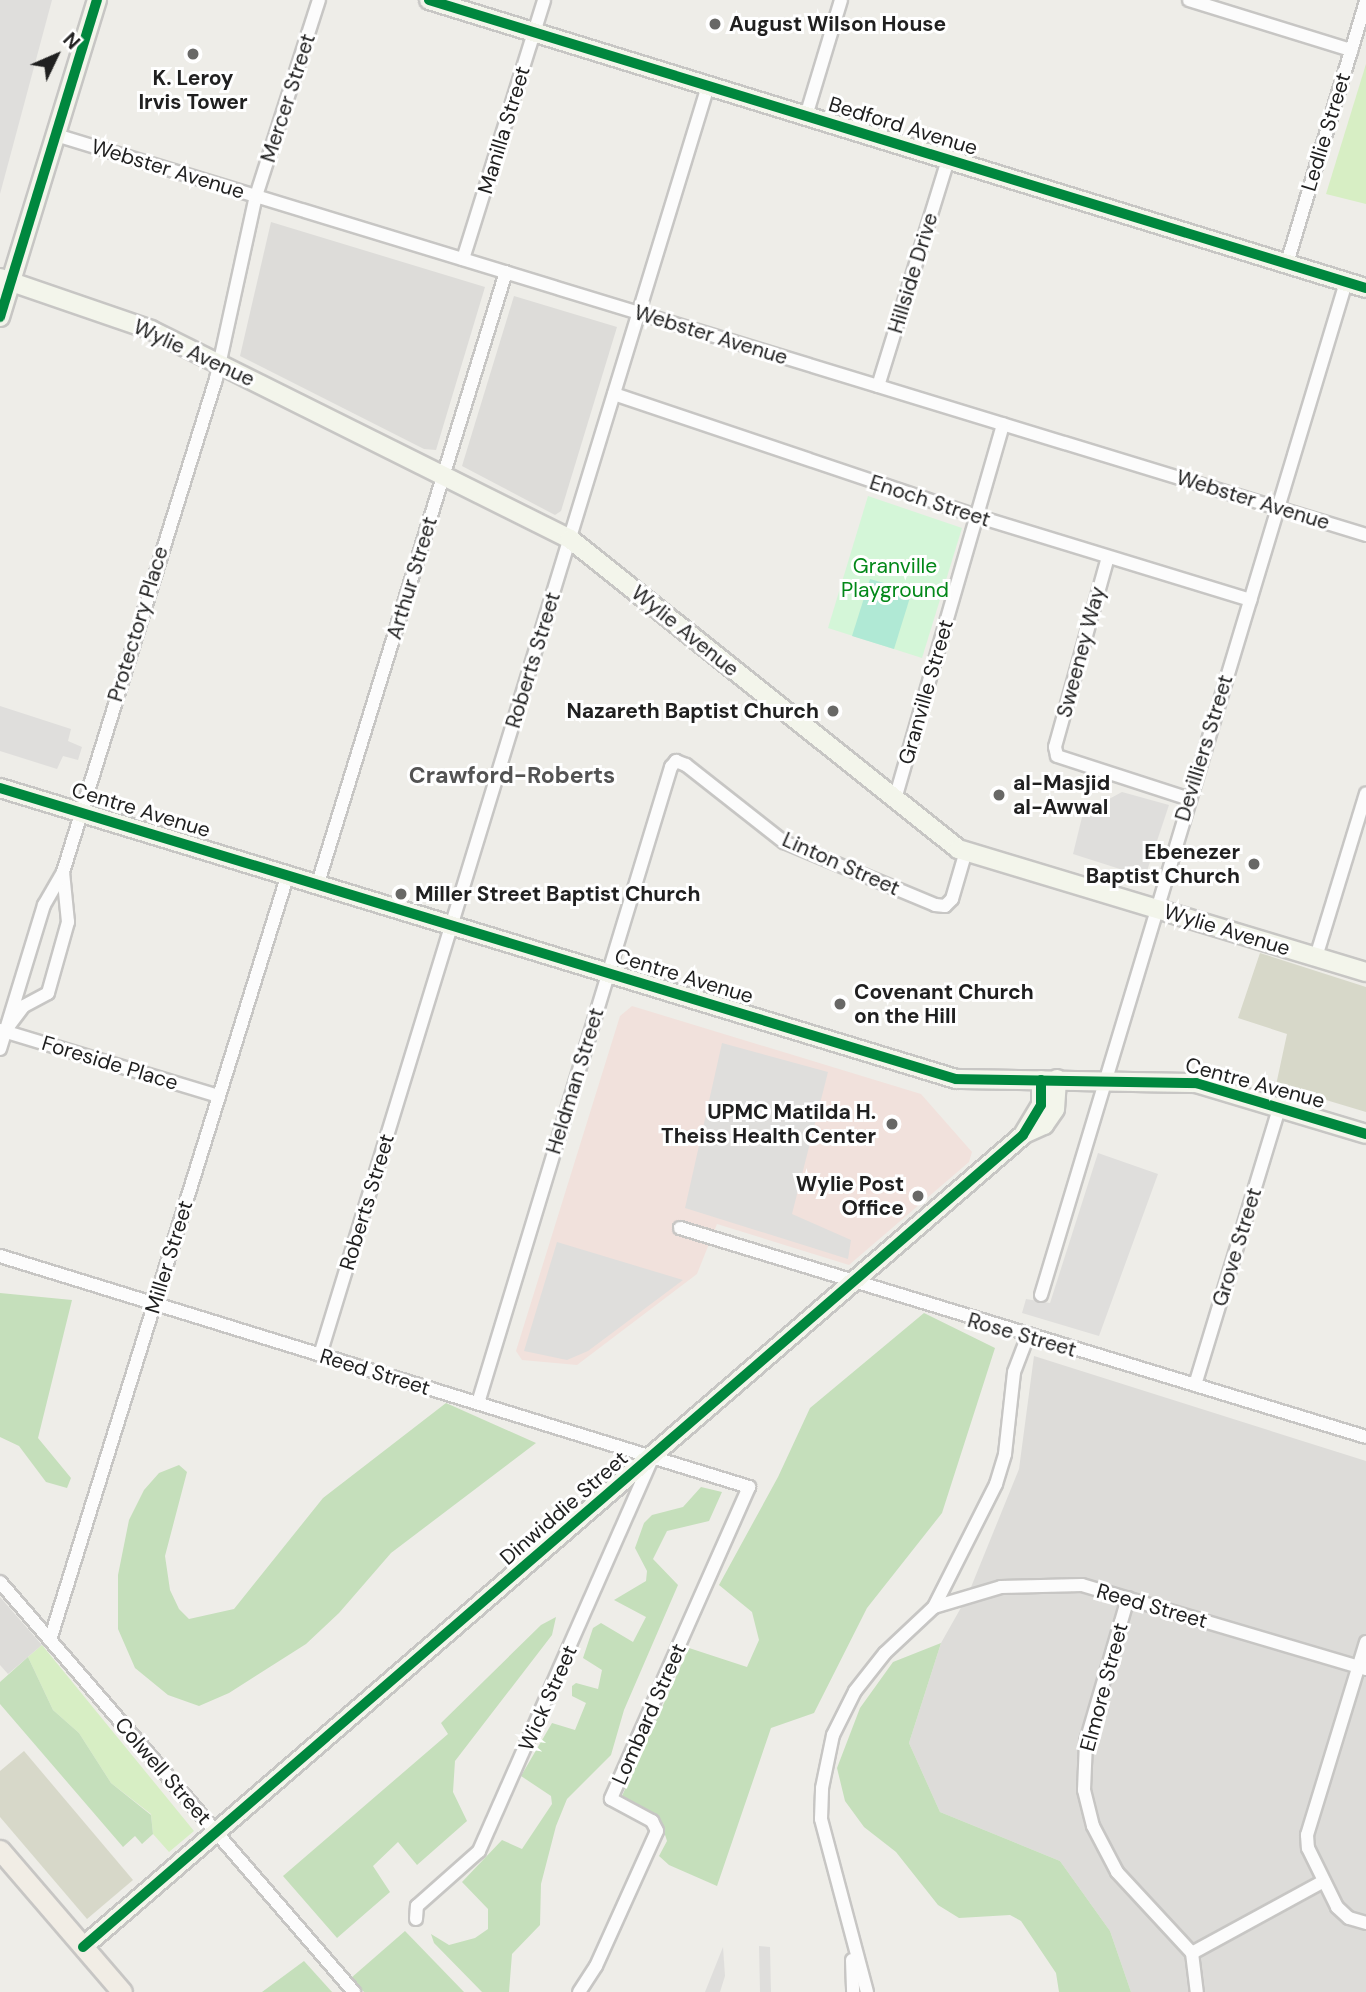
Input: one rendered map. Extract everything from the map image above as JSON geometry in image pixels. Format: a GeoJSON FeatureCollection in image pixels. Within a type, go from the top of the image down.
{"type":"FeatureCollection","features":[{"type":"Feature","properties":{"kind":"main road"},"geometry":{"type":"LineString","coordinates":[[3,1860],[122,1992]]}},
{"type":"Feature","properties":{"kind":"street"},"geometry":{"type":"LineString","coordinates":[[0,317],[5,280],[55,135],[97,0]]}},
{"type":"Feature","properties":{"kind":"street","name":"Mercer Street"},"geometry":{"type":"LineString","coordinates":[[256,196],[319,0]]}},
{"type":"Feature","properties":{"kind":"street","name":"Bedford Avenue"},"geometry":{"type":"LineString","coordinates":[[429,0],[1366,288]]}},
{"type":"Feature","properties":{"kind":"street","name":"Manilla Street"},"geometry":{"type":"LineString","coordinates":[[463,259],[544,0]]}},
{"type":"Feature","properties":{"kind":"street"},"geometry":{"type":"LineString","coordinates":[[806,116],[841,0]]}},
{"type":"Feature","properties":{"kind":"street"},"geometry":{"type":"LineString","coordinates":[[1189,0],[1351,50]]}},
{"type":"Feature","properties":{"kind":"street","name":"Ledlie Street"},"geometry":{"type":"LineString","coordinates":[[1287,263],[1366,2]]}},
{"type":"Feature","properties":{"kind":"street","name":"Roberts Street"},"geometry":{"type":"LineString","coordinates":[[320,1355],[708,86]]}},
{"type":"Feature","properties":{"kind":"street","name":"Webster Avenue"},"geometry":{"type":"LineString","coordinates":[[55,135],[1366,535]]}},
{"type":"Feature","properties":{"kind":"street","name":"Hillside Drive"},"geometry":{"type":"LineString","coordinates":[[878,386],[948,160]]}},
{"type":"Feature","properties":{"kind":"street","name":"Protectory Place"},"geometry":{"type":"LineString","coordinates":[[44,998],[69,911],[63,872],[219,363],[256,196]]}},
{"type":"Feature","properties":{"kind":"street","name":"Arthur Street"},"geometry":{"type":"LineString","coordinates":[[318,883],[506,272]]}},
{"type":"Feature","properties":{"kind":"street","name":"Wylie Avenue"},"geometry":{"type":"LineString","coordinates":[[5,280],[151,330],[570,539],[895,799],[966,851],[1366,972]]}},
{"type":"Feature","properties":{"kind":"street","name":"Devilliers Street"},"geometry":{"type":"LineString","coordinates":[[1041,1295],[1103,1079],[1346,282]]}},
{"type":"Feature","properties":{"kind":"street","name":"Enoch Street"},"geometry":{"type":"LineString","coordinates":[[614,394],[976,516],[1250,600]]}},
{"type":"Feature","properties":{"kind":"street","name":"Granville Street"},"geometry":{"type":"LineString","coordinates":[[895,799],[1003,424]]}},
{"type":"Feature","properties":{"kind":"street","name":"Sweeney Way"},"geometry":{"type":"LineString","coordinates":[[1108,557],[1055,747],[1064,761],[1189,799]]}},
{"type":"Feature","properties":{"kind":"street","name":"Linton Street"},"geometry":{"type":"LineString","coordinates":[[676,761],[784,842],[945,906],[966,851]]}},
{"type":"Feature","properties":{"kind":"street","name":"Heldman Street"},"geometry":{"type":"LineString","coordinates":[[478,1403],[608,973],[676,761]]}},
{"type":"Feature","properties":{"kind":"street","name":"Centre Avenue"},"geometry":{"type":"LineString","coordinates":[[0,788],[956,1079],[1103,1079],[1196,1083],[1366,1135]]}},
{"type":"Feature","properties":{"kind":"street"},"geometry":{"type":"LineString","coordinates":[[1316,957],[1366,793]]}},
{"type":"Feature","properties":{"kind":"street"},"geometry":{"type":"LineString","coordinates":[[0,1049],[3,1030],[44,905],[63,872]]}},
{"type":"Feature","properties":{"kind":"street","name":"Miller Street"},"geometry":{"type":"LineString","coordinates":[[50,1640],[288,874]]}},
{"type":"Feature","properties":{"kind":"street"},"geometry":{"type":"LineString","coordinates":[[44,905],[55,899],[69,911]]}},
{"type":"Feature","properties":{"kind":"street"},"geometry":{"type":"LineString","coordinates":[[18,988],[24,998],[44,998]]}},
{"type":"Feature","properties":{"kind":"street"},"geometry":{"type":"LineString","coordinates":[[3,1030],[24,1006],[44,998]]}},
{"type":"Feature","properties":{"kind":"street","name":"Foreside Place"},"geometry":{"type":"LineString","coordinates":[[3,1030],[219,1096]]}},
{"type":"Feature","properties":{"kind":"street","name":"Dinwiddie Street"},"geometry":{"type":"LineString","coordinates":[[83,1947],[1023,1135],[1041,1105],[1049,1080]]}},
{"type":"Feature","properties":{"kind":"street","name":"Grove Street"},"geometry":{"type":"LineString","coordinates":[[1195,1385],[1279,1108]]}},
{"type":"Feature","properties":{"kind":"street","name":"Rose Street"},"geometry":{"type":"LineString","coordinates":[[680,1228],[1027,1338],[1366,1437]]}},
{"type":"Feature","properties":{"kind":"street","name":"Reed Street"},"geometry":{"type":"LineString","coordinates":[[0,1256],[749,1487]]}},
{"type":"Feature","properties":{"kind":"street"},"geometry":{"type":"LineString","coordinates":[[867,1992],[852,1946],[821,1819],[822,1788],[833,1735],[855,1691],[885,1653],[934,1607],[996,1484],[1005,1454],[1014,1372],[1027,1338]]}},
{"type":"Feature","properties":{"kind":"street","name":"Wick Street"},"geometry":{"type":"LineString","coordinates":[[416,1919],[417,1906],[479,1851],[653,1457]]}},
{"type":"Feature","properties":{"kind":"street","name":"Lombard Street"},"geometry":{"type":"LineString","coordinates":[[579,1992],[596,1966],[657,1831],[652,1821],[611,1799],[749,1487]]}},
{"type":"Feature","properties":{"kind":"street","name":"Colwell Street"},"geometry":{"type":"LineString","coordinates":[[0,1583],[354,1992]]}},
{"type":"Feature","properties":{"kind":"street","name":"Reed Street"},"geometry":{"type":"LineString","coordinates":[[934,1607],[1001,1587],[1046,1583],[1082,1586],[1362,1668]]}},
{"type":"Feature","properties":{"kind":"street","name":"Elmore Street"},"geometry":{"type":"LineString","coordinates":[[1128,1598],[1086,1742],[1084,1790],[1093,1826],[1117,1871],[1192,1953]]}},
{"type":"Feature","properties":{"kind":"street"},"geometry":{"type":"LineString","coordinates":[[1366,1642],[1362,1668],[1307,1835],[1337,1907],[1349,1918],[1366,1923]]}},
{"type":"Feature","properties":{"kind":"street"},"geometry":{"type":"LineString","coordinates":[[1197,1992],[1192,1953],[1324,1881]]}},
{"type":"Feature","properties":{"kind":"street"},"geometry":{"type":"LineString","coordinates":[[852,1946],[853,1992]]}},
{"type":"Feature","properties":{"kind":"shaded area"},"geometry":{"type":"Polygon","coordinates":[[[0,0],[52,0],[0,194],[0,0]]]}},
{"type":"Feature","properties":{"kind":"shaded area"},"geometry":{"type":"Polygon","coordinates":[[[271,222],[485,287],[436,450],[424,449],[240,356],[271,222]]]}},
{"type":"Feature","properties":{"kind":"shaded area"},"geometry":{"type":"Polygon","coordinates":[[[514,296],[617,327],[561,511],[555,515],[462,466],[514,296]]]}},
{"type":"Feature","properties":{"kind":"shaded area"},"geometry":{"type":"Polygon","coordinates":[[[0,706],[71,729],[68,741],[82,747],[78,760],[63,756],[57,769],[0,751],[0,706]]]}},
{"type":"Feature","properties":{"kind":"shaded area"},"geometry":{"type":"Polygon","coordinates":[[[1122,792],[1169,805],[1145,877],[1073,854],[1083,813],[1122,792]]]}},
{"type":"Feature","properties":{"kind":"shaded area"},"geometry":{"type":"Polygon","coordinates":[[[1260,953],[1366,987],[1366,1112],[1276,1085],[1287,1034],[1238,1018],[1260,953]]]}},
{"type":"Feature","properties":{"kind":"shaded area"},"geometry":{"type":"Polygon","coordinates":[[[632,1006],[921,1094],[972,1152],[969,1162],[849,1265],[717,1224],[697,1274],[577,1365],[522,1360],[516,1351],[620,1016],[632,1006]]]}},
{"type":"Feature","properties":{"kind":"shaded area"},"geometry":{"type":"Polygon","coordinates":[[[722,1043],[828,1072],[792,1214],[851,1240],[848,1259],[685,1208],[722,1043]]]}},
{"type":"Feature","properties":{"kind":"shaded area"},"geometry":{"type":"Polygon","coordinates":[[[1098,1153],[1158,1174],[1099,1336],[1022,1313],[1026,1299],[1050,1303],[1098,1153]]]}},
{"type":"Feature","properties":{"kind":"shaded area"},"geometry":{"type":"Polygon","coordinates":[[[557,1242],[683,1280],[588,1351],[567,1360],[524,1351],[557,1242]]]}},
{"type":"Feature","properties":{"kind":"shaded area"},"geometry":{"type":"Polygon","coordinates":[[[1034,1356],[1366,1461],[1366,1992],[1131,1992],[1110,1931],[1060,1861],[940,1812],[909,1743],[941,1643],[967,1597],[1019,1469],[1034,1356]]]}},
{"type":"Feature","properties":{"kind":"shaded area"},"geometry":{"type":"Polygon","coordinates":[[[0,1597],[42,1645],[8,1674],[0,1665],[0,1597]]]}},
{"type":"Feature","properties":{"kind":"shaded area"},"geometry":{"type":"Polygon","coordinates":[[[24,1751],[133,1880],[87,1919],[0,1817],[0,1771],[24,1751]]]}},
{"type":"Feature","properties":{"kind":"shaded area"},"geometry":{"type":"Polygon","coordinates":[[[759,1946],[770,1947],[771,1992],[760,1992],[759,1946]]]}},
{"type":"Feature","properties":{"kind":"shaded area"},"geometry":{"type":"Polygon","coordinates":[[[723,1947],[725,1976],[720,1992],[705,1992],[723,1947]]]}},
{"type":"Feature","properties":{"kind":"green space"},"geometry":{"type":"Polygon","coordinates":[[[1366,64],[1366,204],[1326,194],[1366,64]]]}},
{"type":"Feature","properties":{"kind":"green space","name":"Granville Playground"},"geometry":{"type":"Polygon","coordinates":[[[868,496],[962,528],[922,658],[828,628],[868,496]]]}},
{"type":"Feature","properties":{"kind":"green space"},"geometry":{"type":"Polygon","coordinates":[[[870,579],[912,591],[894,649],[852,636],[870,579]]]}},
{"type":"Feature","properties":{"kind":"green space"},"geometry":{"type":"Polygon","coordinates":[[[0,1293],[72,1300],[38,1438],[71,1478],[67,1488],[46,1482],[19,1446],[0,1437],[0,1293]]]}},
{"type":"Feature","properties":{"kind":"green space"},"geometry":{"type":"Polygon","coordinates":[[[924,1313],[995,1348],[942,1513],[867,1608],[814,1713],[771,1728],[717,1886],[669,1865],[659,1856],[667,1841],[659,1816],[622,1796],[689,1648],[747,1667],[759,1640],[752,1612],[719,1585],[778,1477],[810,1408],[924,1313]]]}},
{"type":"Feature","properties":{"kind":"green space"},"geometry":{"type":"Polygon","coordinates":[[[446,1403],[536,1443],[391,1553],[339,1613],[306,1644],[229,1693],[199,1706],[168,1695],[135,1668],[118,1629],[118,1575],[129,1520],[144,1490],[159,1473],[179,1465],[187,1472],[165,1556],[170,1590],[179,1609],[189,1619],[234,1609],[323,1498],[446,1403]]]}},
{"type":"Feature","properties":{"kind":"green space"},"geometry":{"type":"Polygon","coordinates":[[[701,1487],[722,1492],[709,1521],[667,1531],[653,1559],[678,1585],[624,1710],[611,1755],[567,1799],[556,1826],[541,1884],[540,1925],[512,1954],[509,1992],[482,1992],[434,1943],[431,1934],[449,1945],[475,1938],[488,1929],[488,1909],[462,1882],[502,1840],[522,1849],[552,1804],[551,1796],[521,1776],[552,1723],[575,1730],[586,1703],[572,1696],[572,1686],[576,1683],[598,1689],[602,1670],[583,1658],[593,1628],[601,1623],[633,1642],[646,1617],[614,1600],[646,1581],[647,1571],[635,1548],[644,1523],[652,1515],[683,1507],[701,1487]]]}},
{"type":"Feature","properties":{"kind":"green space"},"geometry":{"type":"Polygon","coordinates":[[[556,1617],[552,1635],[455,1761],[453,1792],[467,1821],[417,1865],[398,1842],[373,1866],[390,1892],[337,1938],[283,1876],[448,1734],[441,1723],[541,1625],[556,1617]]]}},
{"type":"Feature","properties":{"kind":"green space"},"geometry":{"type":"Polygon","coordinates":[[[941,1643],[909,1743],[940,1812],[1060,1861],[1110,1931],[1131,1992],[1059,1992],[1056,1973],[1021,1921],[1010,1915],[959,1918],[938,1905],[896,1852],[864,1827],[845,1801],[837,1768],[860,1708],[893,1662],[941,1643]]]}},
{"type":"Feature","properties":{"kind":"green space"},"geometry":{"type":"Polygon","coordinates":[[[42,1645],[194,1831],[169,1852],[153,1834],[151,1814],[111,1783],[79,1733],[53,1710],[28,1657],[42,1645]]]}},
{"type":"Feature","properties":{"kind":"green space"},"geometry":{"type":"Polygon","coordinates":[[[28,1657],[53,1710],[79,1733],[111,1783],[151,1815],[153,1834],[142,1844],[135,1836],[123,1847],[0,1704],[0,1682],[28,1657]]]}},
{"type":"Feature","properties":{"kind":"green space"},"geometry":{"type":"Polygon","coordinates":[[[405,1931],[464,1992],[364,1992],[351,1978],[405,1931]]]}},
{"type":"Feature","properties":{"kind":"green space"},"geometry":{"type":"Polygon","coordinates":[[[304,1961],[332,1992],[262,1992],[304,1961]]]}},
{"type":"Feature","properties":{"kind":"cycle path"},"geometry":{"type":"LineString","coordinates":[[0,317],[97,0]]}},
{"type":"Feature","properties":{"kind":"cycle path"},"geometry":{"type":"LineString","coordinates":[[429,0],[1366,288]]}},
{"type":"Feature","properties":{"kind":"cycle path"},"geometry":{"type":"LineString","coordinates":[[0,788],[956,1079],[1196,1083],[1366,1134]]}},
{"type":"Feature","properties":{"kind":"cycle path"},"geometry":{"type":"LineString","coordinates":[[83,1947],[1023,1135],[1041,1105],[1041,1080]]}},
{"type":"Feature","properties":{"kind":"place","name":"August Wilson House"},"geometry":{"type":"Point","coordinates":[715,24]}},
{"type":"Feature","properties":{"kind":"place","name":"K. Leroy Irvis Tower"},"geometry":{"type":"Point","coordinates":[193,54]}},
{"type":"Feature","properties":{"kind":"place","name":"Nazareth Baptist Church"},"geometry":{"type":"Point","coordinates":[833,711]}},
{"type":"Feature","properties":{"kind":"place","name":"al-Masjid al-Awwal"},"geometry":{"type":"Point","coordinates":[999,795]}},
{"type":"Feature","properties":{"kind":"place","name":"Ebenezer Baptist Church"},"geometry":{"type":"Point","coordinates":[1254,864]}},
{"type":"Feature","properties":{"kind":"place","name":"Miller Street Baptist Church"},"geometry":{"type":"Point","coordinates":[401,894]}},
{"type":"Feature","properties":{"kind":"place","name":"Covenant Church on the Hill"},"geometry":{"type":"Point","coordinates":[840,1004]}},
{"type":"Feature","properties":{"kind":"place","name":"UPMC Matilda H. Theiss Health Center"},"geometry":{"type":"Point","coordinates":[892,1124]}},
{"type":"Feature","properties":{"kind":"place","name":"Wylie Post Office"},"geometry":{"type":"Point","coordinates":[918,1196]}},
{"type":"Feature","properties":{"kind":"district","name":"Crawford-Roberts"},"geometry":{"type":"Point","coordinates":[512,775]}}]}
